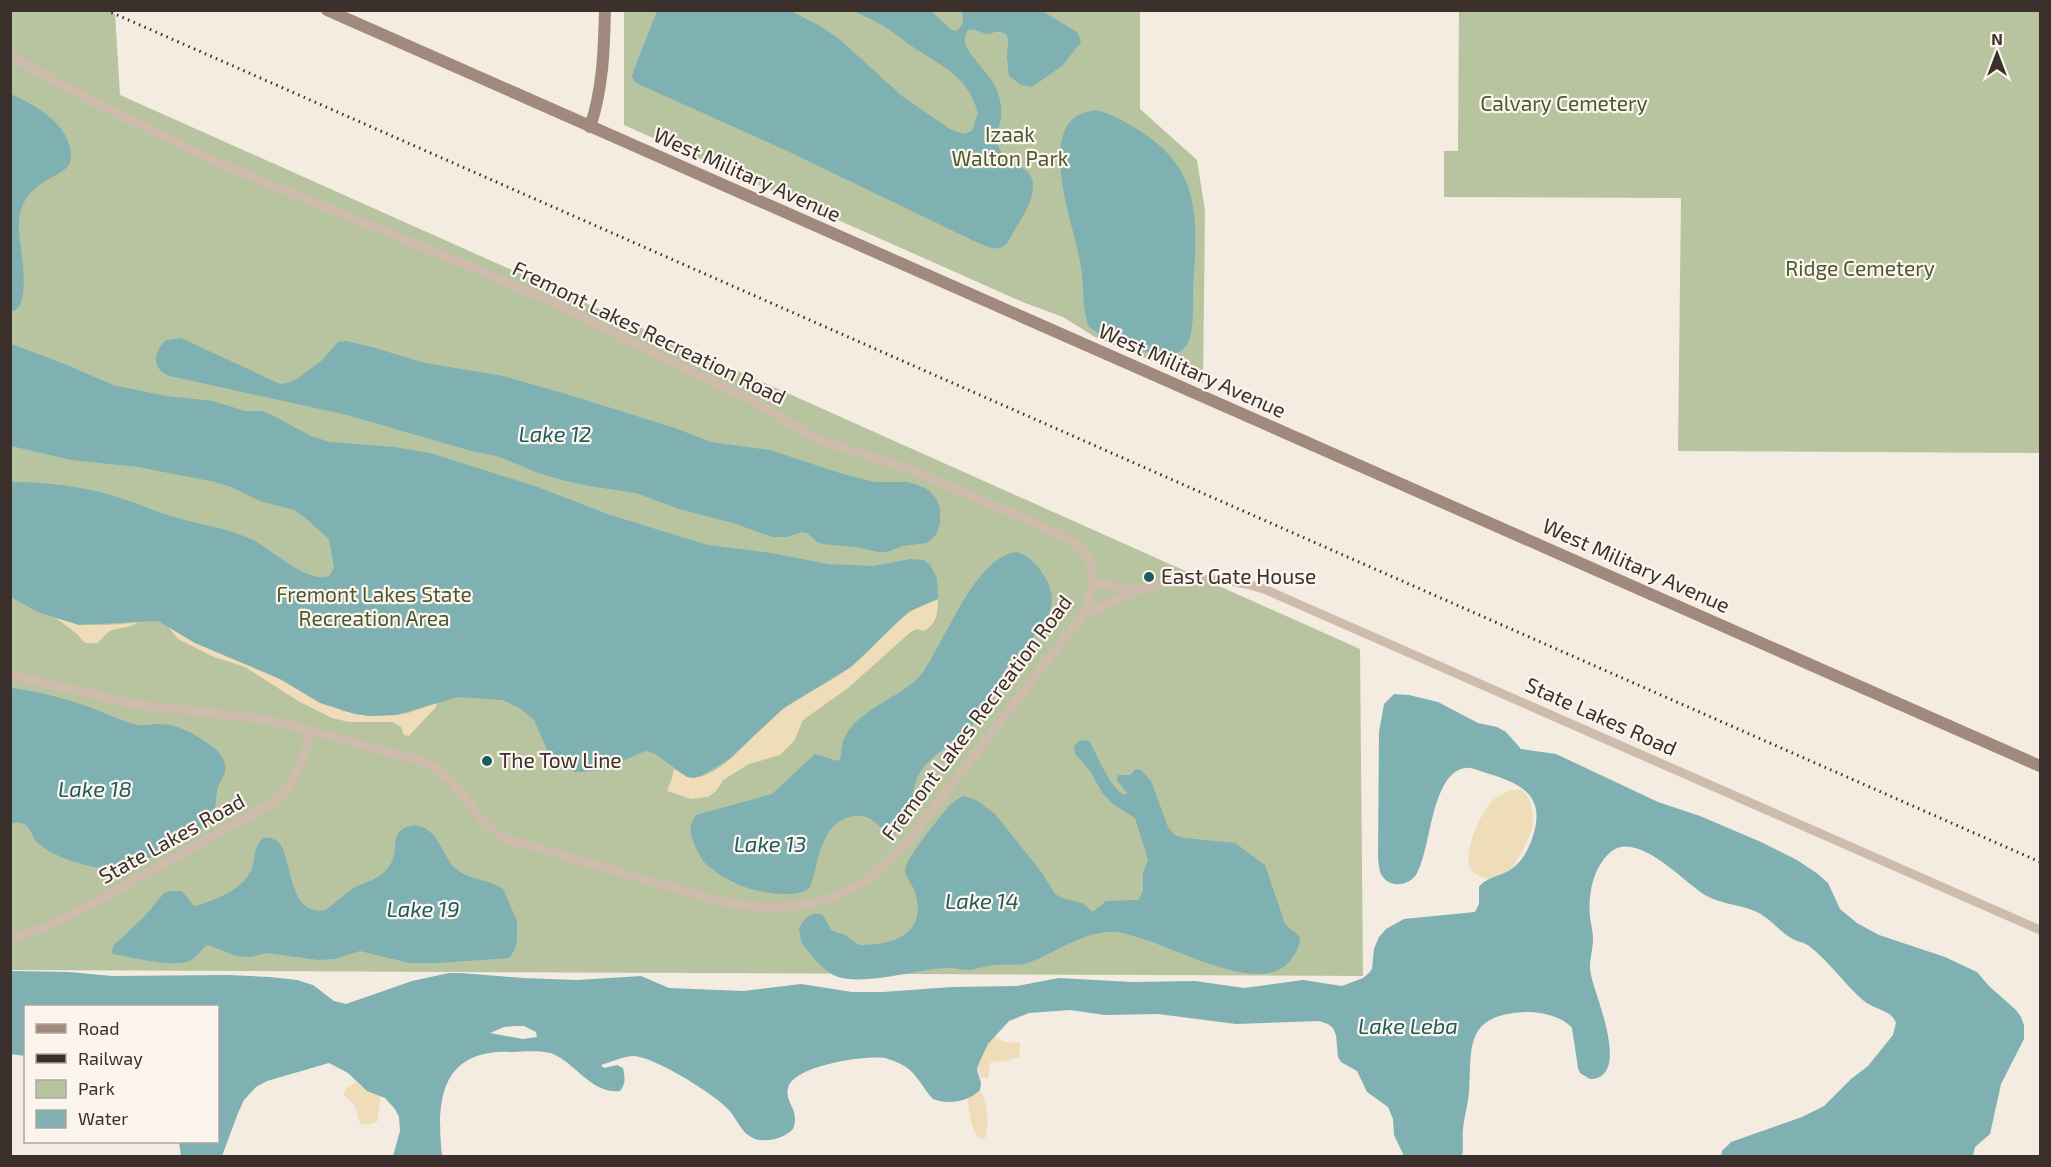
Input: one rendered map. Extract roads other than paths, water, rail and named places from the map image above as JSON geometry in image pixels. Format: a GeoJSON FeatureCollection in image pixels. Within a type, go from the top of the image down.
{"type":"FeatureCollection","features":[{"type":"Feature","properties":{"kind":"main road","name":"West Military Avenue"},"geometry":{"type":"LineString","coordinates":[[327,10],[2040,766]]}},
{"type":"Feature","properties":{"kind":"main road"},"geometry":{"type":"LineString","coordinates":[[590,127],[599,98],[605,10]]}},
{"type":"Feature","properties":{"kind":"street","name":"Fremont Lakes Recreation Road"},"geometry":{"type":"LineString","coordinates":[[10,56],[95,103],[211,160],[554,303],[752,400],[817,438],[840,448],[912,470],[1057,533],[1075,542],[1088,555],[1092,564],[1091,593],[1084,613],[909,840],[876,873],[849,889],[818,902],[800,906],[763,908],[718,901],[520,844],[497,835],[454,784],[434,767],[418,760],[281,722],[240,715],[134,704],[10,675]]}},
{"type":"Feature","properties":{"kind":"street","name":"State Lakes Road"},"geometry":{"type":"LineString","coordinates":[[1084,613],[1138,591],[1179,582],[1213,579],[1242,583],[1281,596],[2040,930]]}},
{"type":"Feature","properties":{"kind":"street","name":"State Lakes Road"},"geometry":{"type":"LineString","coordinates":[[1092,582],[1138,591]]}},
{"type":"Feature","properties":{"kind":"street","name":"State Lakes Road"},"geometry":{"type":"LineString","coordinates":[[10,939],[80,911],[272,803],[293,783],[311,730]]}},
{"type":"Feature","properties":{"kind":"water"},"geometry":{"type":"Polygon","coordinates":[[[657,11],[791,11],[838,38],[902,96],[950,129],[963,134],[972,131],[978,113],[974,101],[962,82],[946,68],[888,29],[853,11],[931,11],[956,31],[963,22],[961,11],[1042,11],[1077,32],[1081,42],[1062,66],[1032,87],[1021,85],[1009,76],[1008,39],[1005,34],[997,31],[987,34],[968,30],[965,41],[967,48],[993,82],[999,97],[1001,114],[998,146],[1001,152],[1024,168],[1032,178],[1033,185],[1029,205],[1008,242],[1000,248],[995,248],[974,241],[783,149],[636,83],[632,77],[633,72],[657,11]]]}},
{"type":"Feature","properties":{"kind":"water"},"geometry":{"type":"Polygon","coordinates":[[[11,94],[49,116],[64,133],[71,153],[68,166],[35,188],[22,207],[19,231],[24,286],[23,297],[14,311],[10,311],[11,94]]]}},
{"type":"Feature","properties":{"kind":"water"},"geometry":{"type":"Polygon","coordinates":[[[1095,110],[1122,120],[1159,145],[1175,162],[1192,199],[1195,220],[1193,320],[1188,343],[1176,353],[1164,355],[1136,349],[1107,338],[1088,326],[1080,261],[1067,208],[1060,166],[1065,130],[1074,118],[1095,110]]]}},
{"type":"Feature","properties":{"kind":"water","name":"Lake 12"},"geometry":{"type":"Polygon","coordinates":[[[181,338],[280,384],[297,379],[321,361],[338,342],[346,341],[425,363],[503,376],[675,428],[711,442],[770,450],[874,482],[915,484],[927,489],[936,498],[940,508],[940,523],[936,535],[927,543],[903,546],[887,552],[823,544],[802,532],[787,537],[772,537],[733,523],[679,509],[636,493],[562,480],[500,457],[347,415],[170,376],[157,365],[158,350],[166,340],[181,338]]]}},
{"type":"Feature","properties":{"kind":"water"},"geometry":{"type":"Polygon","coordinates":[[[11,344],[113,385],[166,396],[213,401],[245,411],[262,411],[311,436],[330,442],[394,447],[430,453],[535,486],[610,515],[708,545],[771,553],[828,564],[873,566],[910,559],[924,560],[930,565],[937,578],[938,599],[908,612],[851,667],[785,707],[729,759],[694,778],[687,777],[655,754],[646,751],[598,771],[575,772],[564,768],[548,752],[534,720],[521,709],[503,700],[458,697],[396,715],[355,714],[320,703],[280,679],[195,643],[158,621],[79,625],[38,612],[11,597],[11,482],[63,485],[122,498],[174,517],[244,536],[290,565],[311,575],[329,576],[334,568],[329,539],[294,510],[260,501],[215,482],[138,467],[72,460],[11,446],[11,344]]]}},
{"type":"Feature","properties":{"kind":"water","name":"Lake 13"},"geometry":{"type":"Polygon","coordinates":[[[1016,552],[1035,563],[1043,574],[1050,589],[1052,602],[1049,615],[1033,638],[1005,670],[973,725],[930,760],[919,774],[909,816],[902,829],[894,834],[890,833],[872,820],[860,816],[848,817],[837,823],[825,839],[819,853],[810,887],[797,893],[776,894],[746,887],[722,876],[705,863],[691,834],[691,826],[696,815],[772,794],[815,754],[838,761],[844,740],[852,726],[872,709],[917,679],[975,583],[1001,557],[1016,552]]]}},
{"type":"Feature","properties":{"kind":"water","name":"Lake 18"},"geometry":{"type":"Polygon","coordinates":[[[11,688],[32,691],[84,705],[137,725],[172,726],[201,739],[218,752],[225,764],[212,818],[184,841],[143,861],[121,868],[90,866],[57,855],[37,843],[27,826],[20,823],[11,824],[11,688]]]}},
{"type":"Feature","properties":{"kind":"water","name":"Lake Leba"},"geometry":{"type":"Polygon","coordinates":[[[1394,694],[1438,702],[1478,723],[1497,727],[1506,732],[1521,749],[1556,754],[1658,802],[1700,816],[1797,860],[1828,883],[1840,909],[1857,923],[1879,935],[1945,957],[1977,972],[2016,1010],[2024,1025],[2024,1039],[2001,1084],[1990,1134],[1975,1147],[1973,1156],[1721,1156],[1722,1151],[1731,1142],[1802,1117],[1824,1106],[1851,1079],[1868,1066],[1893,1035],[1896,1023],[1891,1015],[1864,1001],[1809,946],[1788,936],[1758,912],[1711,898],[1647,853],[1635,848],[1623,847],[1612,851],[1600,864],[1593,881],[1590,899],[1593,939],[1590,970],[1608,1034],[1610,1051],[1608,1065],[1602,1075],[1590,1079],[1580,1073],[1572,1028],[1557,1018],[1526,1012],[1506,1014],[1491,1019],[1475,1036],[1472,1047],[1462,1156],[1404,1156],[1394,1135],[1393,1119],[1388,1107],[1367,1092],[1357,1071],[1341,1062],[1333,1028],[1319,1021],[1236,1024],[1158,1014],[1105,1015],[1070,1010],[1029,1013],[1009,1021],[988,1044],[977,1070],[981,1083],[980,1090],[964,1100],[951,1102],[933,1099],[910,1070],[885,1058],[863,1058],[833,1063],[805,1072],[789,1085],[787,1091],[795,1116],[793,1129],[789,1133],[767,1140],[756,1139],[747,1134],[721,1102],[697,1085],[641,1057],[632,1056],[601,1065],[604,1068],[617,1065],[623,1068],[622,1088],[620,1091],[610,1091],[594,1084],[565,1061],[547,1052],[488,1053],[470,1059],[457,1069],[448,1082],[440,1115],[442,1156],[393,1156],[400,1131],[399,1117],[395,1109],[385,1098],[367,1091],[348,1073],[329,1063],[267,1081],[256,1087],[244,1100],[222,1156],[181,1156],[179,1143],[219,1143],[219,1005],[24,1005],[24,1056],[11,1054],[11,971],[69,972],[112,976],[270,977],[297,980],[313,985],[334,1001],[346,1004],[412,981],[449,973],[577,980],[641,976],[669,988],[743,991],[801,984],[852,992],[883,992],[952,987],[1017,986],[1059,978],[1132,982],[1195,981],[1244,988],[1303,980],[1342,986],[1363,978],[1369,973],[1372,969],[1374,949],[1379,937],[1386,929],[1404,919],[1475,912],[1479,904],[1479,887],[1486,880],[1518,864],[1530,845],[1536,821],[1536,809],[1532,799],[1517,785],[1474,769],[1465,768],[1454,773],[1445,783],[1417,873],[1406,883],[1396,884],[1387,881],[1381,873],[1378,859],[1379,732],[1384,704],[1394,694]],[[524,1026],[504,1027],[490,1033],[523,1039],[537,1037],[536,1032],[524,1026]]]}},
{"type":"Feature","properties":{"kind":"water","name":"Lake 14"},"geometry":{"type":"Polygon","coordinates":[[[1081,740],[1089,741],[1109,779],[1125,795],[1127,793],[1117,780],[1118,775],[1130,775],[1136,769],[1141,770],[1151,781],[1168,827],[1174,835],[1235,843],[1265,865],[1285,924],[1300,937],[1297,950],[1290,961],[1274,972],[1254,974],[1230,970],[1132,935],[1113,932],[1091,935],[1024,964],[993,965],[969,970],[942,968],[875,978],[849,979],[828,972],[804,946],[799,928],[806,918],[816,914],[823,915],[831,930],[845,935],[859,945],[894,940],[911,929],[918,909],[915,892],[905,870],[906,865],[941,816],[952,803],[964,796],[976,800],[995,814],[1042,873],[1055,894],[1082,903],[1093,912],[1106,901],[1138,900],[1143,891],[1143,872],[1148,860],[1135,818],[1113,804],[1103,794],[1090,771],[1075,754],[1074,746],[1081,740]]]}},
{"type":"Feature","properties":{"kind":"water","name":"Lake 19"},"geometry":{"type":"Polygon","coordinates":[[[414,825],[422,827],[434,836],[450,863],[460,872],[503,889],[517,921],[517,942],[509,958],[409,963],[360,951],[335,959],[318,960],[267,953],[250,957],[236,956],[208,945],[191,960],[164,963],[111,952],[114,945],[144,917],[164,893],[182,891],[196,906],[222,896],[238,886],[250,873],[257,847],[263,838],[272,838],[280,844],[298,897],[305,905],[314,910],[326,910],[352,889],[384,872],[392,861],[399,832],[414,825]]]}},
{"type":"Feature","properties":{"kind":"railway"},"geometry":{"type":"LineString","coordinates":[[106,10],[2040,862]]}},
{"type":"Feature","properties":{"kind":"place","name":"East Gate House"},"geometry":{"type":"Point","coordinates":[1149,577]}},
{"type":"Feature","properties":{"kind":"place","name":"The Tow Line"},"geometry":{"type":"Point","coordinates":[487,761]}},
{"type":"Feature","properties":{"kind":"park label","name":"Calvary Cemetery"},"geometry":{"type":"Point","coordinates":[1564,104]}},
{"type":"Feature","properties":{"kind":"park label","name":"Izaak Walton Park"},"geometry":{"type":"Point","coordinates":[1010,147]}},
{"type":"Feature","properties":{"kind":"park label","name":"Ridge Cemetery"},"geometry":{"type":"Point","coordinates":[1860,269]}},
{"type":"Feature","properties":{"kind":"park label","name":"Fremont Lakes State Recreation Area"},"geometry":{"type":"Point","coordinates":[374,607]}}]}
